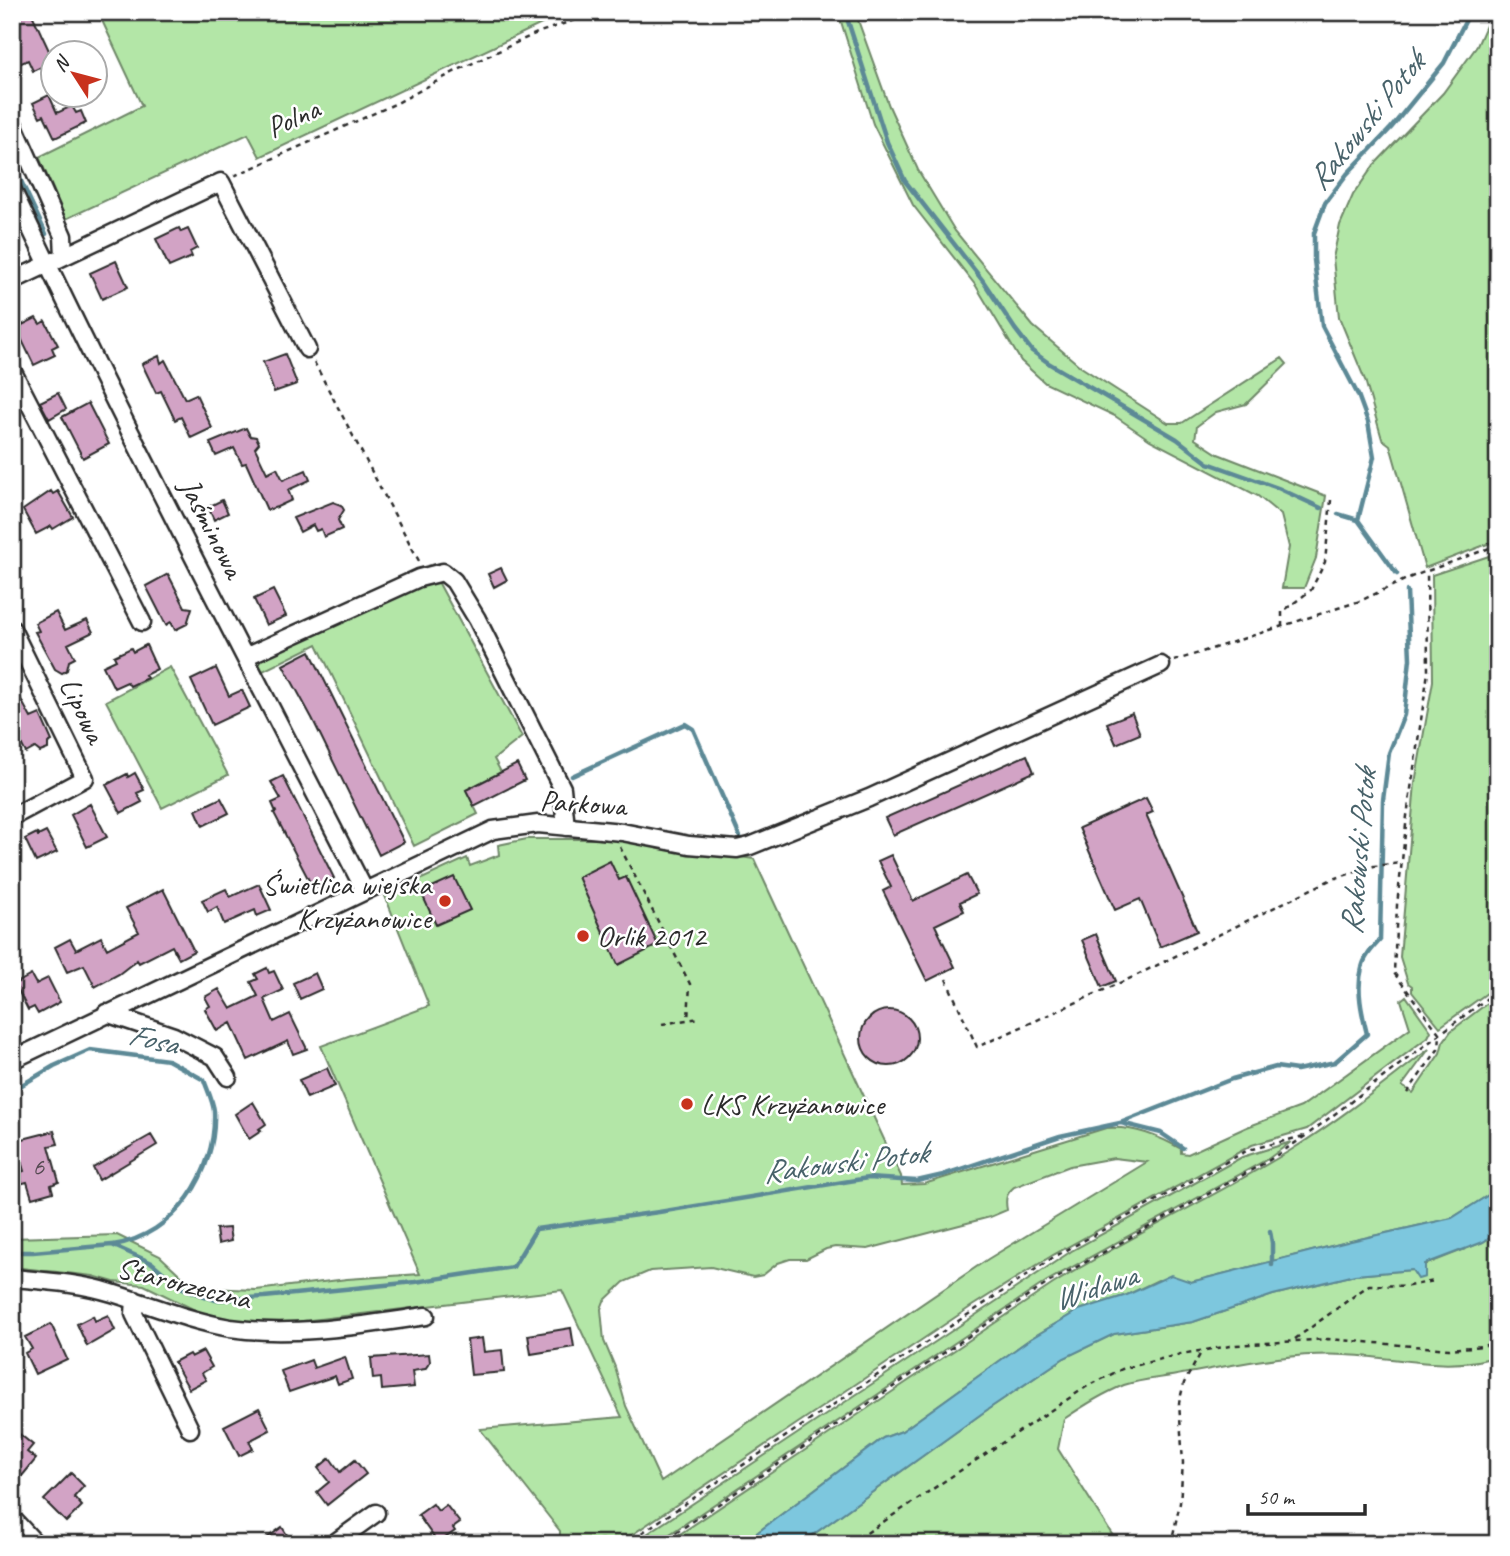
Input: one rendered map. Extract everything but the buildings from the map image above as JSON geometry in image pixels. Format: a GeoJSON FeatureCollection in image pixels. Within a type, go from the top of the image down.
{"type":"FeatureCollection","features":[{"type":"Feature","properties":{"kind":"street"},"geometry":{"type":"LineString","coordinates":[[12,121],[63,236],[64,256]]}},
{"type":"Feature","properties":{"kind":"street"},"geometry":{"type":"LineString","coordinates":[[12,281],[221,182],[307,349]]}},
{"type":"Feature","properties":{"kind":"street","name":"Jaśminowa"},"geometry":{"type":"LineString","coordinates":[[12,189],[365,891]]}},
{"type":"Feature","properties":{"kind":"street"},"geometry":{"type":"LineString","coordinates":[[12,370],[142,622]]}},
{"type":"Feature","properties":{"kind":"street"},"geometry":{"type":"LineString","coordinates":[[245,657],[427,576],[443,572],[454,581],[477,619],[562,788],[566,827]]}},
{"type":"Feature","properties":{"kind":"street","name":"Lipowa"},"geometry":{"type":"LineString","coordinates":[[12,629],[85,778],[12,817]]}},
{"type":"Feature","properties":{"kind":"street","name":"Parkowa"},"geometry":{"type":"LineString","coordinates":[[12,1060],[493,830],[538,824],[614,831],[690,845],[737,849],[750,846],[812,823],[1161,665]]}},
{"type":"Feature","properties":{"kind":"street"},"geometry":{"type":"LineString","coordinates":[[106,1013],[174,1036],[215,1057],[228,1077]]}},
{"type":"Feature","properties":{"kind":"street","name":"Starorzeczna"},"geometry":{"type":"LineString","coordinates":[[12,1278],[110,1292],[227,1327],[261,1331],[300,1331],[426,1316]]}},
{"type":"Feature","properties":{"kind":"street"},"geometry":{"type":"LineString","coordinates":[[135,1300],[134,1314],[190,1429]]}},
{"type":"Feature","properties":{"kind":"street"},"geometry":{"type":"LineString","coordinates":[[333,1544],[376,1513]]}},
{"type":"Feature","properties":{"kind":"street"},"geometry":{"type":"LineString","coordinates":[[12,1518],[36,1544]]}},
{"type":"Feature","properties":{"kind":"path","name":"Polna"},"geometry":{"type":"LineString","coordinates":[[221,182],[397,103],[454,72],[537,33],[598,12]]}},
{"type":"Feature","properties":{"kind":"path"},"geometry":{"type":"LineString","coordinates":[[307,349],[427,576]]}},
{"type":"Feature","properties":{"kind":"path"},"geometry":{"type":"LineString","coordinates":[[1282,626],[1282,612],[1311,590],[1325,562],[1331,500]]}},
{"type":"Feature","properties":{"kind":"path"},"geometry":{"type":"LineString","coordinates":[[1161,665],[1360,601],[1427,571],[1498,545]]}},
{"type":"Feature","properties":{"kind":"path"},"geometry":{"type":"LineString","coordinates":[[1407,1093],[1439,1048],[1440,1034],[1394,973],[1402,863],[1428,672],[1427,571]]}},
{"type":"Feature","properties":{"kind":"path"},"geometry":{"type":"LineString","coordinates":[[614,831],[690,984],[688,1020]]}},
{"type":"Feature","properties":{"kind":"path"},"geometry":{"type":"LineString","coordinates":[[946,979],[977,1047],[1133,977],[1330,880],[1374,866],[1402,863]]}},
{"type":"Feature","properties":{"kind":"path"},"geometry":{"type":"LineString","coordinates":[[659,1544],[1048,1283],[1268,1161],[1307,1135],[1498,990]]}},
{"type":"Feature","properties":{"kind":"path"},"geometry":{"type":"LineString","coordinates":[[662,1024],[699,1018]]}},
{"type":"Feature","properties":{"kind":"path"},"geometry":{"type":"LineString","coordinates":[[625,1544],[1054,1257],[1248,1150],[1307,1135]]}},
{"type":"Feature","properties":{"kind":"path"},"geometry":{"type":"LineString","coordinates":[[1292,1341],[1369,1286],[1409,1286],[1434,1281]]}},
{"type":"Feature","properties":{"kind":"path"},"geometry":{"type":"LineString","coordinates":[[850,1544],[1086,1387],[1122,1369],[1202,1350],[1292,1341],[1328,1339],[1449,1349],[1483,1346],[1498,1341]]}},
{"type":"Feature","properties":{"kind":"path"},"geometry":{"type":"LineString","coordinates":[[1171,1544],[1180,1503],[1182,1476],[1179,1403],[1184,1383],[1202,1350]]}},
{"type":"Feature","properties":{"kind":"green space"},"geometry":{"type":"Polygon","coordinates":[[[98,12],[567,12],[260,157],[248,134],[66,219],[39,157],[142,106],[98,12]]]}},
{"type":"Feature","properties":{"kind":"green space"},"geometry":{"type":"Polygon","coordinates":[[[838,12],[855,12],[889,106],[918,170],[955,231],[1033,326],[1081,367],[1168,423],[1182,423],[1282,358],[1287,364],[1246,404],[1216,412],[1197,426],[1195,439],[1218,454],[1326,496],[1316,558],[1304,588],[1282,588],[1289,547],[1281,515],[1258,496],[1150,440],[1115,416],[1045,383],[1021,361],[976,286],[913,205],[873,124],[838,12]]]}},
{"type":"Feature","properties":{"kind":"green space"},"geometry":{"type":"Polygon","coordinates":[[[1492,12],[1498,12],[1498,540],[1425,568],[1390,445],[1382,439],[1365,380],[1339,317],[1333,258],[1340,225],[1353,195],[1374,165],[1443,93],[1477,46],[1492,12]]]}},
{"type":"Feature","properties":{"kind":"green space"},"geometry":{"type":"Polygon","coordinates":[[[1498,553],[1498,985],[1440,1027],[1412,992],[1400,957],[1415,783],[1433,681],[1432,575],[1498,553]]]}},
{"type":"Feature","properties":{"kind":"green space"},"geometry":{"type":"Polygon","coordinates":[[[436,578],[522,737],[494,759],[501,772],[466,790],[478,814],[414,846],[317,644],[261,672],[254,658],[436,578]]]}},
{"type":"Feature","properties":{"kind":"green space"},"geometry":{"type":"Polygon","coordinates":[[[170,667],[228,775],[162,808],[106,701],[170,667]]]}},
{"type":"Feature","properties":{"kind":"green space"},"geometry":{"type":"Polygon","coordinates":[[[527,839],[598,839],[647,843],[754,859],[901,1176],[902,1185],[924,1184],[1106,1128],[1145,1133],[1181,1149],[1181,1153],[1188,1154],[1247,1127],[1301,1107],[1410,1028],[1401,1000],[1406,996],[1431,1031],[1428,1037],[1307,1129],[1252,1145],[1053,1255],[972,1306],[624,1540],[617,1542],[601,1539],[584,1544],[560,1544],[560,1531],[480,1429],[622,1417],[562,1290],[261,1326],[201,1313],[144,1285],[12,1267],[12,1238],[117,1235],[160,1256],[190,1284],[208,1288],[256,1290],[347,1279],[420,1274],[321,1046],[429,1006],[385,896],[467,858],[470,866],[499,855],[498,845],[527,839]],[[1114,1158],[1070,1166],[1014,1187],[1007,1197],[1007,1210],[990,1217],[868,1249],[826,1249],[806,1259],[790,1259],[778,1263],[763,1275],[753,1277],[711,1267],[650,1271],[624,1282],[604,1301],[601,1309],[604,1341],[626,1406],[661,1482],[988,1259],[1147,1162],[1114,1158]]]}},
{"type":"Feature","properties":{"kind":"green space"},"geometry":{"type":"Polygon","coordinates":[[[1498,995],[1498,1189],[1452,1218],[1191,1282],[1158,1280],[1127,1295],[1079,1310],[1030,1339],[902,1431],[883,1438],[742,1544],[665,1544],[1053,1284],[1262,1168],[1309,1138],[1429,1049],[1402,1086],[1413,1093],[1440,1053],[1443,1042],[1451,1031],[1498,995]]]}},
{"type":"Feature","properties":{"kind":"green space"},"geometry":{"type":"Polygon","coordinates":[[[1291,1142],[1268,1159],[1047,1281],[655,1544],[632,1544],[1073,1250],[1242,1157],[1291,1142]]]}},
{"type":"Feature","properties":{"kind":"green space"},"geometry":{"type":"Polygon","coordinates":[[[1498,1232],[1498,1355],[1481,1360],[1443,1364],[1345,1355],[1304,1355],[1263,1360],[1131,1383],[1100,1396],[1064,1419],[1058,1449],[1118,1544],[800,1544],[1064,1358],[1114,1334],[1193,1322],[1273,1295],[1355,1275],[1412,1270],[1483,1242],[1498,1232]]]}},
{"type":"Feature","properties":{"kind":"water"},"geometry":{"type":"Polygon","coordinates":[[[1498,1189],[1498,1232],[1483,1242],[1425,1264],[1425,1277],[1418,1279],[1412,1270],[1355,1275],[1273,1295],[1193,1322],[1114,1334],[1064,1358],[800,1544],[742,1544],[883,1438],[902,1431],[1030,1339],[1079,1310],[1127,1295],[1171,1275],[1191,1282],[1452,1218],[1498,1189]]]}},
{"type":"Feature","properties":{"kind":"waterway"},"geometry":{"type":"LineString","coordinates":[[845,12],[887,142],[905,181],[983,281],[1032,351],[1177,439],[1208,463],[1278,488],[1321,508]]}},
{"type":"Feature","properties":{"kind":"waterway","name":"Rakowski Potok"},"geometry":{"type":"LineString","coordinates":[[1397,574],[1358,520],[1374,457],[1368,422],[1358,395],[1322,326],[1314,260],[1314,233],[1325,203],[1444,63],[1470,12]]}},
{"type":"Feature","properties":{"kind":"waterway"},"geometry":{"type":"LineString","coordinates":[[12,162],[46,234]]}},
{"type":"Feature","properties":{"kind":"waterway"},"geometry":{"type":"LineString","coordinates":[[1338,514],[1358,520]]}},
{"type":"Feature","properties":{"kind":"waterway","name":"Rakowski Potok"},"geometry":{"type":"LineString","coordinates":[[12,1252],[112,1245],[152,1263],[180,1287],[215,1300],[415,1282],[513,1267],[536,1229],[868,1178],[917,1181],[1060,1136],[1120,1123],[1232,1079],[1276,1067],[1297,1070],[1335,1062],[1367,1034],[1360,1001],[1360,976],[1365,960],[1380,940],[1383,800],[1389,753],[1404,715],[1410,659],[1407,591]]}},
{"type":"Feature","properties":{"kind":"waterway"},"geometry":{"type":"LineString","coordinates":[[572,776],[685,724],[693,729],[740,837]]}},
{"type":"Feature","properties":{"kind":"waterway","name":"Fosa"},"geometry":{"type":"LineString","coordinates":[[12,1096],[15,1089],[54,1066],[90,1050],[168,1060],[204,1080],[214,1111],[213,1134],[200,1178],[188,1198],[173,1215],[155,1229],[135,1239],[113,1245]]}},
{"type":"Feature","properties":{"kind":"waterway"},"geometry":{"type":"LineString","coordinates":[[1121,1123],[1161,1133],[1183,1148]]}},
{"type":"Feature","properties":{"kind":"waterway"},"geometry":{"type":"LineString","coordinates":[[1270,1231],[1272,1265]]}},
{"type":"Feature","properties":{"kind":"place","name":"Świetlica wiejska Krzyżanowice"},"geometry":{"type":"Point","coordinates":[445,901]}},
{"type":"Feature","properties":{"kind":"place","name":"Orlik 2012"},"geometry":{"type":"Point","coordinates":[583,936]}},
{"type":"Feature","properties":{"kind":"place","name":"LKS Krzyżanowice"},"geometry":{"type":"Point","coordinates":[687,1104]}},
{"type":"Feature","properties":{"kind":"water label","name":"Widawa"},"geometry":{"type":"Point","coordinates":[1095,1287]}}]}
